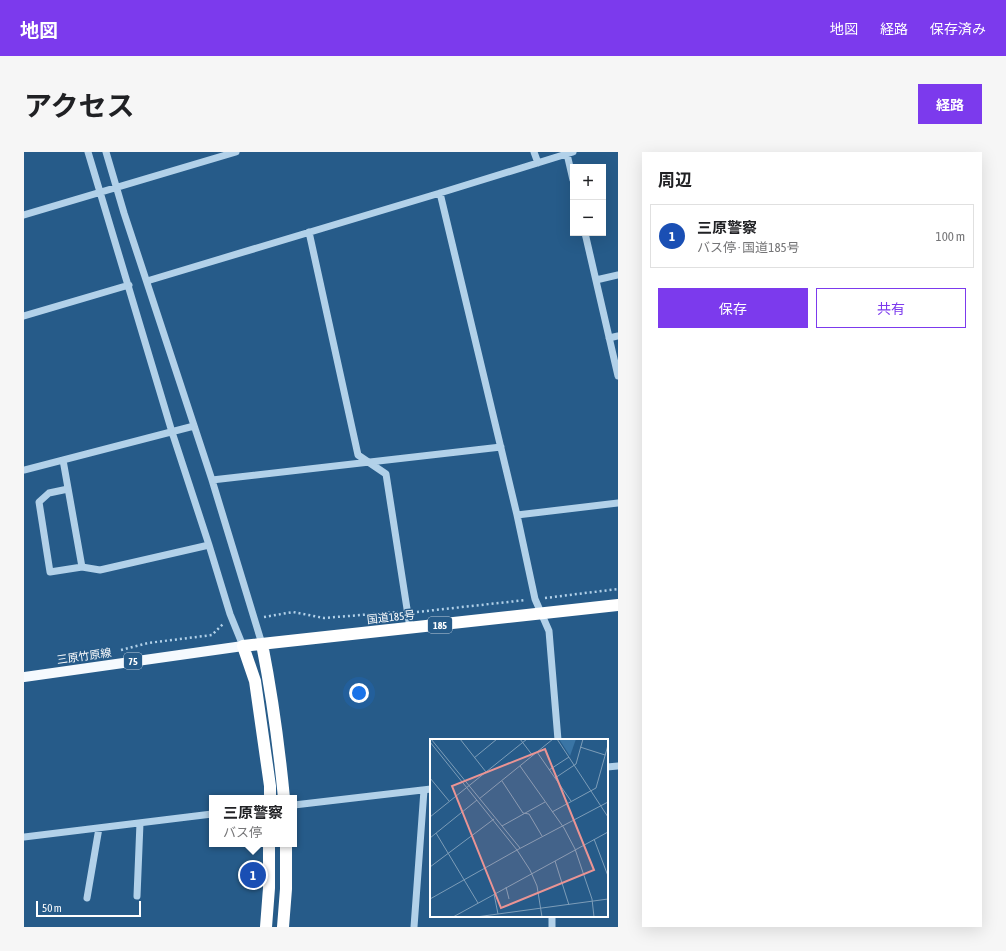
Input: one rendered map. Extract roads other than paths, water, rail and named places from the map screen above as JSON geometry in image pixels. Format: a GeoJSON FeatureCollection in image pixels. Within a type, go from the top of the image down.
{"type":"FeatureCollection","features":[{"type":"Feature","properties":{"kind":"highway","name":"国道185号"},"geometry":{"type":"LineString","coordinates":[[243,646],[618,605]]}},
{"type":"Feature","properties":{"kind":"highway"},"geometry":{"type":"LineString","coordinates":[[262,644],[278,738],[284,795]]}},
{"type":"Feature","properties":{"kind":"highway"},"geometry":{"type":"LineString","coordinates":[[243,646],[255,681],[270,795]]}},
{"type":"Feature","properties":{"kind":"highway"},"geometry":{"type":"LineString","coordinates":[[266,927],[269,888],[269,847]]}},
{"type":"Feature","properties":{"kind":"highway"},"geometry":{"type":"LineString","coordinates":[[283,927],[286,889],[286,847]]}},
{"type":"Feature","properties":{"kind":"main road","name":"三原竹原線"},"geometry":{"type":"LineString","coordinates":[[24,677],[243,646]]}},
{"type":"Feature","properties":{"kind":"street"},"geometry":{"type":"LineString","coordinates":[[88,152],[172,432],[233,621],[243,646]]}},
{"type":"Feature","properties":{"kind":"street"},"geometry":{"type":"LineString","coordinates":[[106,152],[124,213],[212,480],[262,644]]}},
{"type":"Feature","properties":{"kind":"street"},"geometry":{"type":"LineString","coordinates":[[24,215],[236,152]]}},
{"type":"Feature","properties":{"kind":"street"},"geometry":{"type":"LineString","coordinates":[[534,152],[538,163]]}},
{"type":"Feature","properties":{"kind":"street"},"geometry":{"type":"LineString","coordinates":[[147,281],[570,153],[571,164]]}},
{"type":"Feature","properties":{"kind":"street"},"geometry":{"type":"LineString","coordinates":[[440,193],[517,515],[535,599],[549,631],[558,739]]}},
{"type":"Feature","properties":{"kind":"street"},"geometry":{"type":"LineString","coordinates":[[309,232],[358,455],[386,474],[410,628]]}},
{"type":"Feature","properties":{"kind":"street"},"geometry":{"type":"LineString","coordinates":[[586,236],[618,376]]}},
{"type":"Feature","properties":{"kind":"street"},"geometry":{"type":"LineString","coordinates":[[596,280],[618,275]]}},
{"type":"Feature","properties":{"kind":"street"},"geometry":{"type":"LineString","coordinates":[[24,316],[129,285]]}},
{"type":"Feature","properties":{"kind":"street"},"geometry":{"type":"LineString","coordinates":[[609,338],[618,336]]}},
{"type":"Feature","properties":{"kind":"street"},"geometry":{"type":"LineString","coordinates":[[24,470],[194,426]]}},
{"type":"Feature","properties":{"kind":"street"},"geometry":{"type":"LineString","coordinates":[[212,480],[501,447]]}},
{"type":"Feature","properties":{"kind":"street"},"geometry":{"type":"LineString","coordinates":[[63,460],[82,567]]}},
{"type":"Feature","properties":{"kind":"street"},"geometry":{"type":"LineString","coordinates":[[68,489],[49,493],[39,502],[50,572],[82,567],[100,570],[209,545]]}},
{"type":"Feature","properties":{"kind":"street"},"geometry":{"type":"LineString","coordinates":[[517,515],[618,503]]}},
{"type":"Feature","properties":{"kind":"street"},"geometry":{"type":"LineString","coordinates":[[608,767],[618,766]]}},
{"type":"Feature","properties":{"kind":"street"},"geometry":{"type":"LineString","coordinates":[[297,805],[428,789],[414,927]]}},
{"type":"Feature","properties":{"kind":"street"},"geometry":{"type":"LineString","coordinates":[[24,837],[209,814]]}},
{"type":"Feature","properties":{"kind":"street"},"geometry":{"type":"LineString","coordinates":[[137,896],[140,823]]}},
{"type":"Feature","properties":{"kind":"street"},"geometry":{"type":"LineString","coordinates":[[87,898],[99,828]]}},
{"type":"Feature","properties":{"kind":"place","name":"三原警察"},"geometry":{"type":"Point","coordinates":[253,875]}}]}
